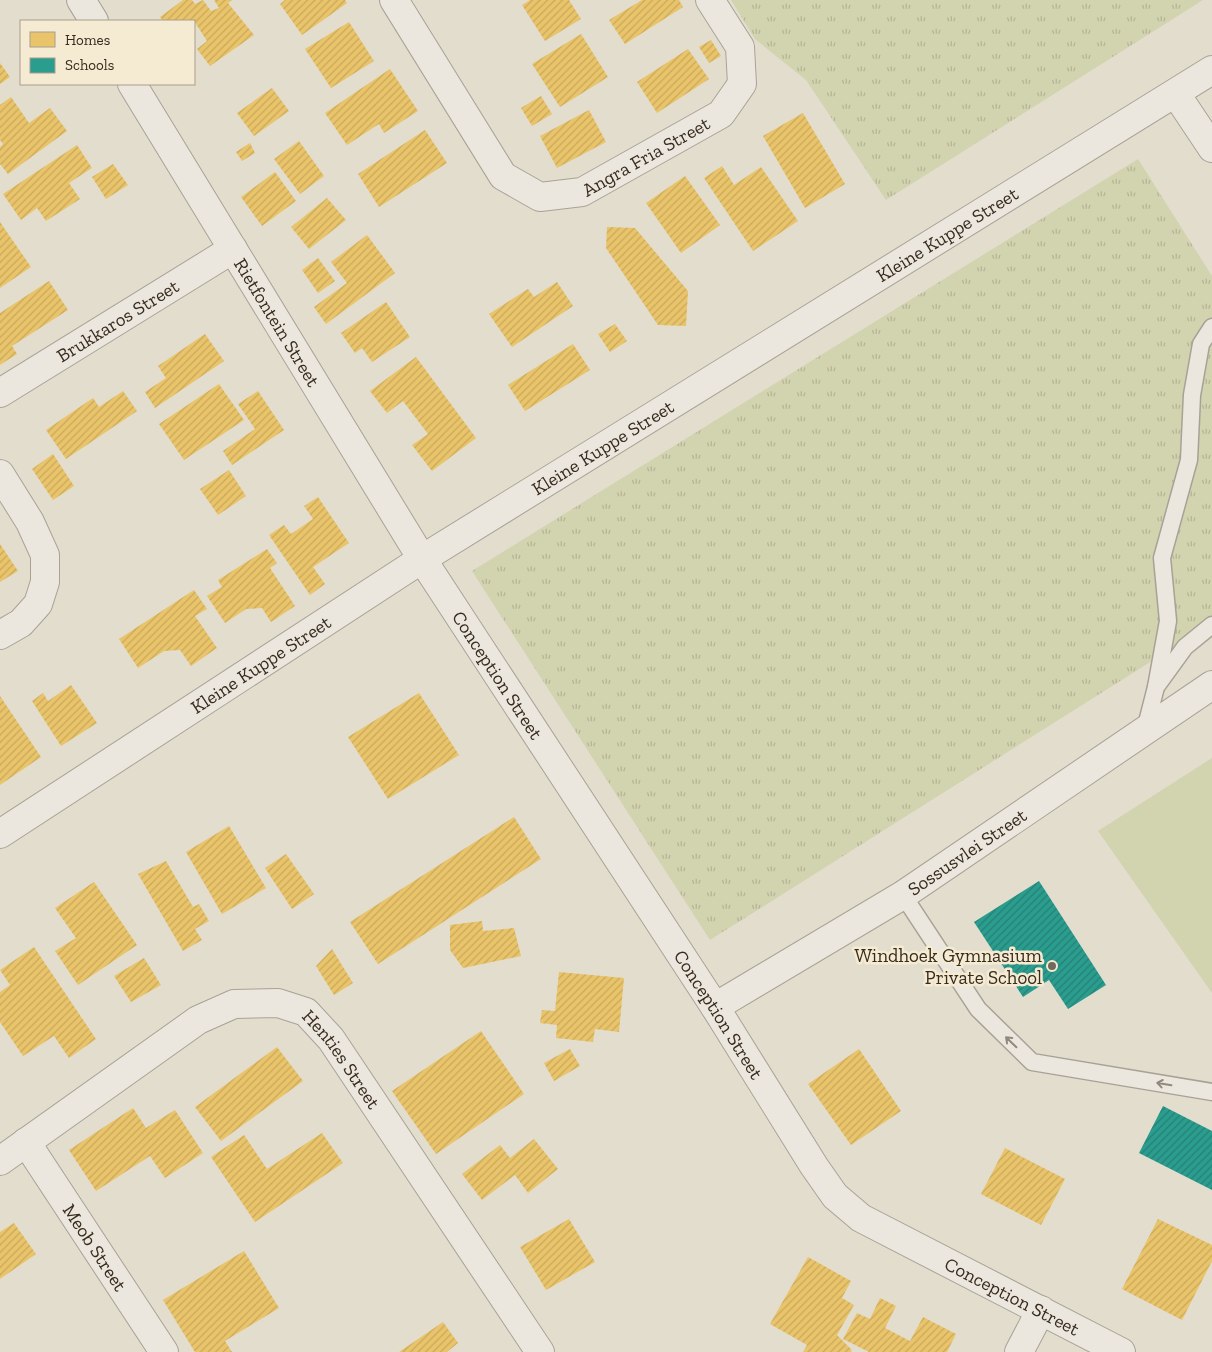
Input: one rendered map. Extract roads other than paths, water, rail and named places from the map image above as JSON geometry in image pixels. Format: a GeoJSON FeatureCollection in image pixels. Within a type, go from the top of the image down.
{"type":"FeatureCollection","features":[{"type":"Feature","properties":{"kind":"street"},"geometry":{"type":"LineString","coordinates":[[81,0],[93,20]]}},
{"type":"Feature","properties":{"kind":"street","name":"Angra Fria Street"},"geometry":{"type":"LineString","coordinates":[[394,0],[503,176],[540,197],[582,192],[721,114],[742,84],[740,47],[710,0]]}},
{"type":"Feature","properties":{"kind":"street","name":"Kleine Kuppe Street"},"geometry":{"type":"LineString","coordinates":[[0,834],[422,559],[1212,70]]}},
{"type":"Feature","properties":{"kind":"street","name":"Rietfontein Street"},"geometry":{"type":"LineString","coordinates":[[133,85],[422,559]]}},
{"type":"Feature","properties":{"kind":"street"},"geometry":{"type":"LineString","coordinates":[[1176,94],[1212,148]]}},
{"type":"Feature","properties":{"kind":"street","name":"Brukkaros Street"},"geometry":{"type":"LineString","coordinates":[[0,393],[233,249]]}},
{"type":"Feature","properties":{"kind":"street"},"geometry":{"type":"LineString","coordinates":[[0,474],[30,522],[44,556],[44,582],[38,604],[20,623],[0,635]]}},
{"type":"Feature","properties":{"kind":"street","name":"Conception Street"},"geometry":{"type":"LineString","coordinates":[[422,559],[715,1007],[814,1166],[835,1196],[861,1218],[1121,1352]]}},
{"type":"Feature","properties":{"kind":"street","name":"Sossusvlei Street"},"geometry":{"type":"LineString","coordinates":[[715,1007],[903,895],[1212,685]]}},
{"type":"Feature","properties":{"kind":"street","name":"Henties Street"},"geometry":{"type":"LineString","coordinates":[[0,1160],[198,1020],[234,1004],[278,1003],[306,1012],[331,1039],[540,1352]]}},
{"type":"Feature","properties":{"kind":"street","name":"Meob Street"},"geometry":{"type":"LineString","coordinates":[[26,1142],[164,1352]]}},
{"type":"Feature","properties":{"kind":"street"},"geometry":{"type":"LineString","coordinates":[[1019,1352],[1041,1310]]}},
{"type":"Feature","properties":{"kind":"lane"},"geometry":{"type":"LineString","coordinates":[[1145,730],[1156,687],[1168,621],[1162,558],[1188,460],[1192,396],[1202,344],[1212,326]]}},
{"type":"Feature","properties":{"kind":"lane"},"geometry":{"type":"LineString","coordinates":[[1156,687],[1185,647],[1212,625]]}},
{"type":"Feature","properties":{"kind":"lane"},"geometry":{"type":"LineString","coordinates":[[903,895],[978,1009],[1032,1062],[1212,1092]]}},
{"type":"Feature","properties":{"kind":"place","name":"Windhoek Gymnasium Private School"},"geometry":{"type":"Point","coordinates":[1052,966]}}]}
